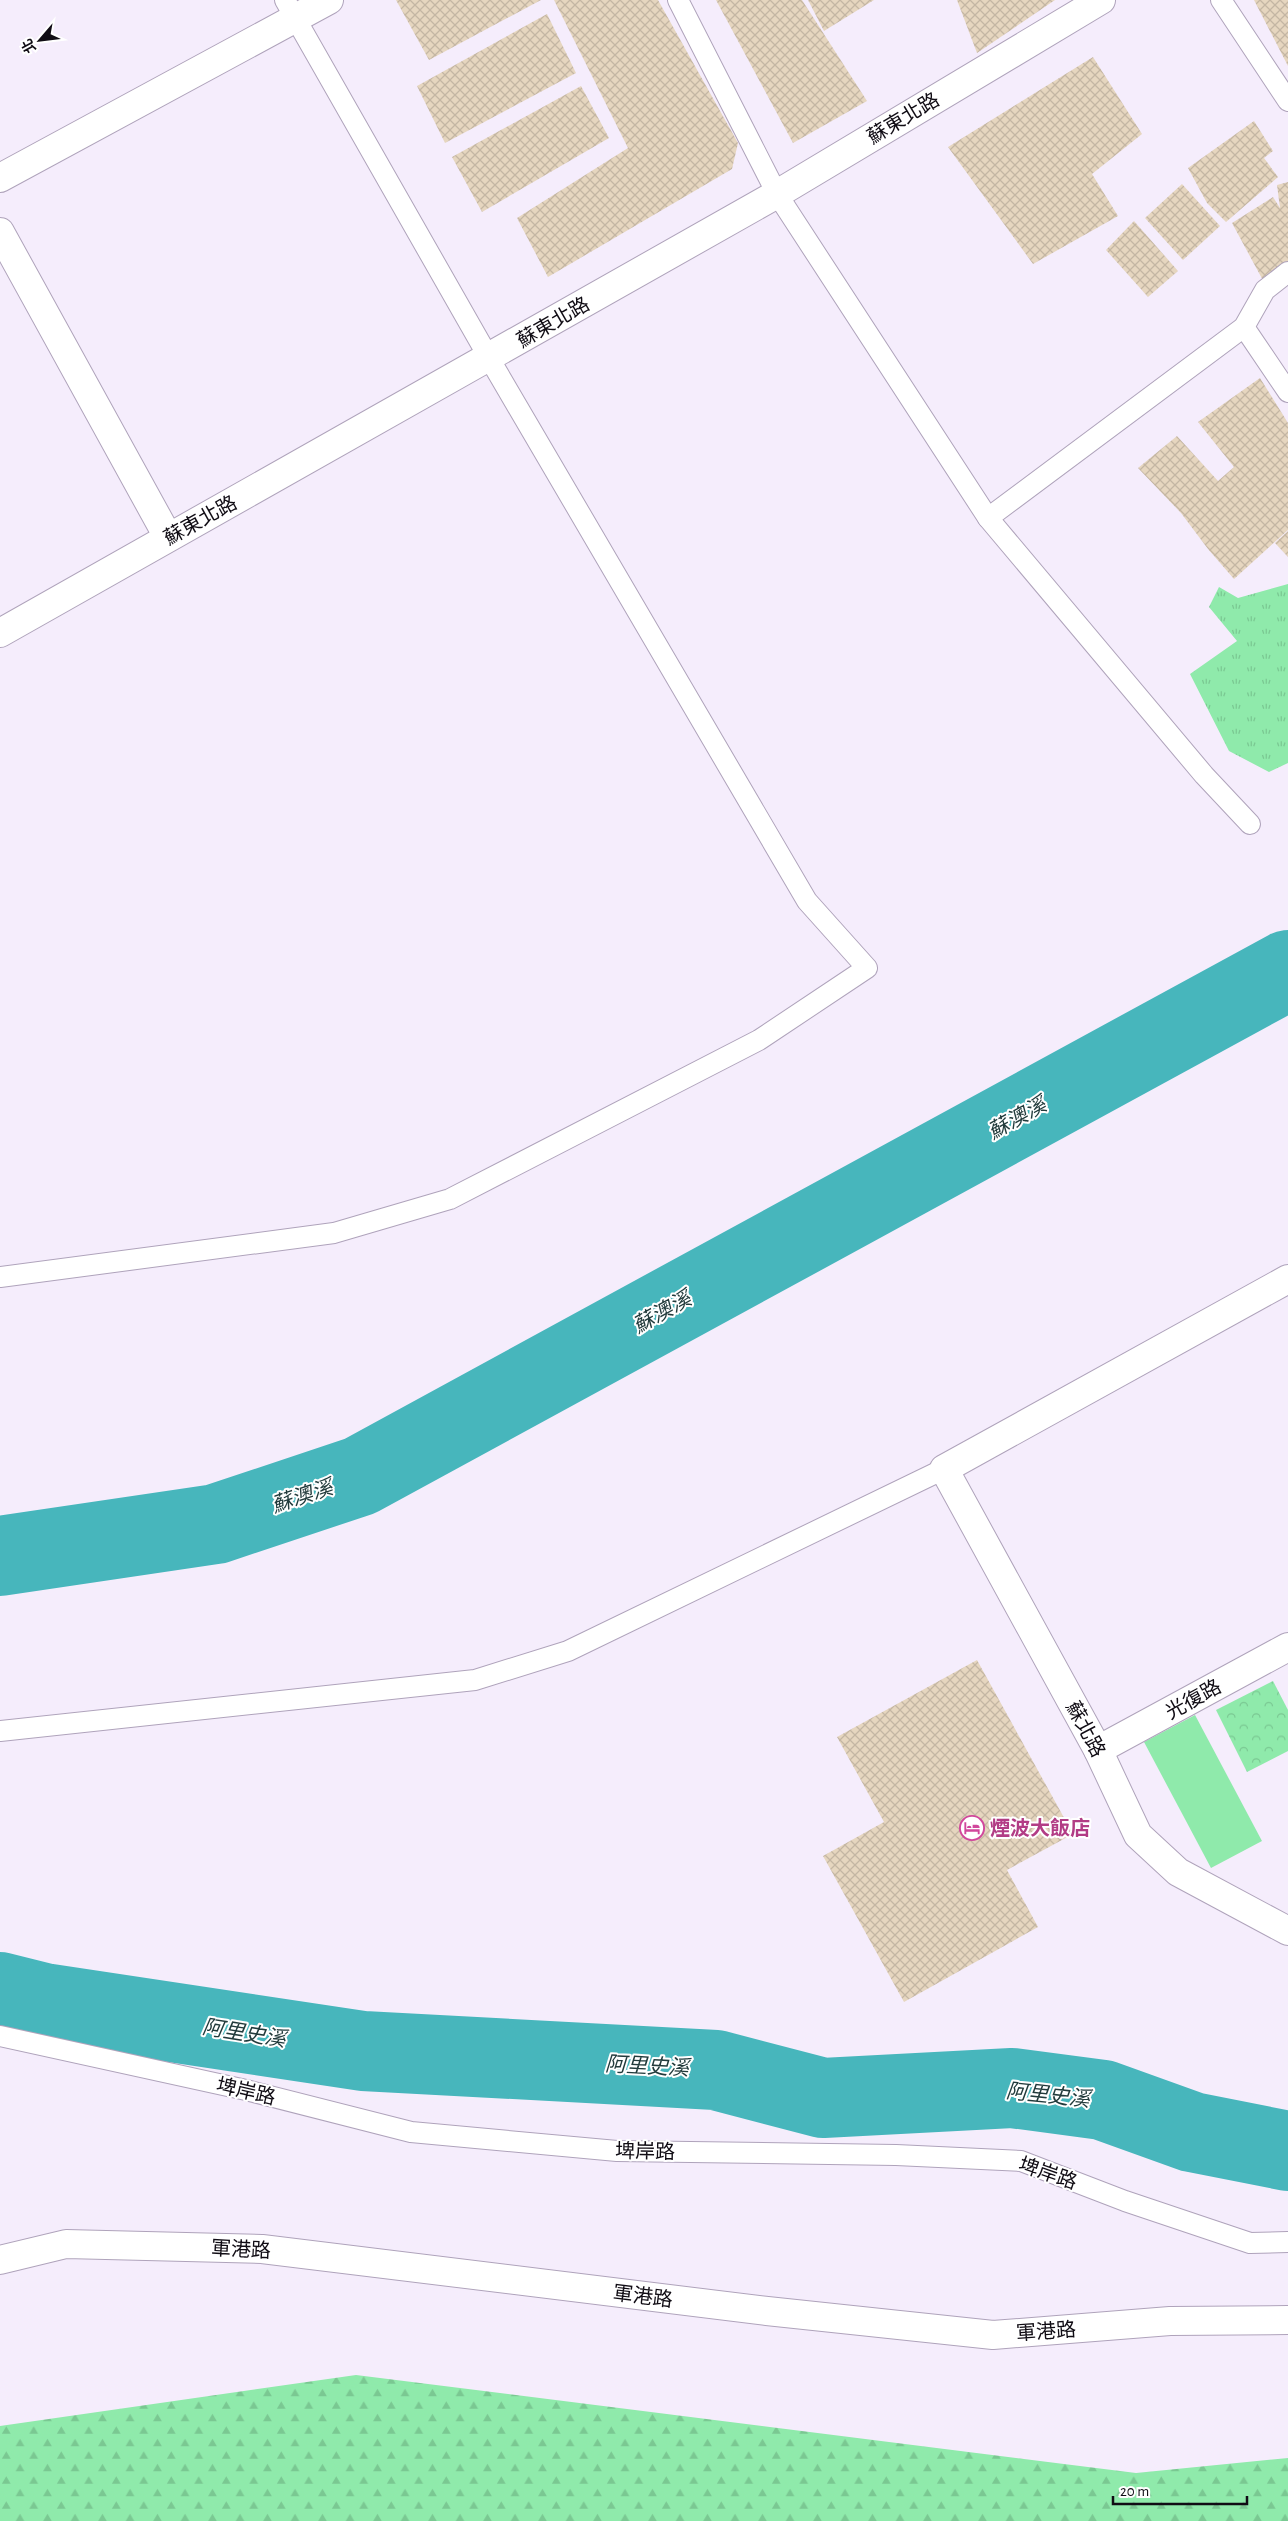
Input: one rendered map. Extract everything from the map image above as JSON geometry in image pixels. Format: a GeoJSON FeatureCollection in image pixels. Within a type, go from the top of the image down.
{"type":"FeatureCollection","features":[{"type":"Feature","properties":{"kind":"street"},"geometry":{"type":"LineString","coordinates":[[0,178],[290,9],[329,0]]}},
{"type":"Feature","properties":{"kind":"street","name":"蘇東北路"},"geometry":{"type":"LineString","coordinates":[[0,633],[777,194],[1101,0]]}},
{"type":"Feature","properties":{"kind":"street"},"geometry":{"type":"LineString","coordinates":[[0,232],[168,537]]}},
{"type":"Feature","properties":{"kind":"street"},"geometry":{"type":"LineString","coordinates":[[944,1469],[1288,1279]]}},
{"type":"Feature","properties":{"kind":"street","name":"蘇北路"},"geometry":{"type":"LineString","coordinates":[[944,1469],[1098,1750],[1138,1835],[1178,1872],[1288,1931]]}},
{"type":"Feature","properties":{"kind":"street","name":"光復路"},"geometry":{"type":"LineString","coordinates":[[1098,1750],[1288,1647]]}},
{"type":"Feature","properties":{"kind":"street","name":"軍港路"},"geometry":{"type":"LineString","coordinates":[[0,2260],[66,2244],[262,2249],[767,2311],[993,2335],[1170,2322],[1288,2320]]}},
{"type":"Feature","properties":{"kind":"lane"},"geometry":{"type":"LineString","coordinates":[[678,0],[777,194],[988,518],[1204,775],[1250,824]]}},
{"type":"Feature","properties":{"kind":"lane"},"geometry":{"type":"LineString","coordinates":[[1221,0],[1288,100]]}},
{"type":"Feature","properties":{"kind":"lane"},"geometry":{"type":"LineString","coordinates":[[0,1276],[334,1232],[450,1199],[759,1040],[867,968],[807,901],[489,358],[290,9]]}},
{"type":"Feature","properties":{"kind":"lane"},"geometry":{"type":"LineString","coordinates":[[988,518],[1244,327],[1265,290],[1288,272]]}},
{"type":"Feature","properties":{"kind":"lane"},"geometry":{"type":"LineString","coordinates":[[1244,327],[1288,392]]}},
{"type":"Feature","properties":{"kind":"lane"},"geometry":{"type":"LineString","coordinates":[[0,1731],[475,1680],[568,1651],[944,1469]]}},
{"type":"Feature","properties":{"kind":"lane","name":"埤岸路"},"geometry":{"type":"LineString","coordinates":[[0,2036],[246,2090],[411,2132],[616,2151],[896,2155],[1021,2161],[1125,2201],[1250,2243],[1288,2242]]}},
{"type":"Feature","properties":{"kind":"green space"},"geometry":{"type":"Polygon","coordinates":[[[1288,584],[1288,763],[1269,772],[1229,751],[1190,674],[1237,641],[1209,607],[1219,587],[1238,598],[1288,584]]]}},
{"type":"Feature","properties":{"kind":"green space"},"geometry":{"type":"Polygon","coordinates":[[[1273,1681],[1288,1710],[1288,1751],[1247,1772],[1216,1710],[1273,1681]]]}},
{"type":"Feature","properties":{"kind":"green space"},"geometry":{"type":"Polygon","coordinates":[[[1195,1715],[1262,1841],[1211,1868],[1144,1742],[1195,1715]]]}},
{"type":"Feature","properties":{"kind":"green space"},"geometry":{"type":"Polygon","coordinates":[[[356,2375],[1136,2473],[1288,2458],[1288,2521],[0,2521],[0,2426],[356,2375]]]}},
{"type":"Feature","properties":{"kind":"building"},"geometry":{"type":"Polygon","coordinates":[[[396,0],[541,0],[429,60],[396,0]]]}},
{"type":"Feature","properties":{"kind":"building"},"geometry":{"type":"Polygon","coordinates":[[[554,0],[658,0],[738,143],[732,169],[548,277],[517,218],[628,148],[554,0]]]}},
{"type":"Feature","properties":{"kind":"building"},"geometry":{"type":"Polygon","coordinates":[[[716,0],[802,0],[867,101],[793,143],[716,0]]]}},
{"type":"Feature","properties":{"kind":"building"},"geometry":{"type":"Polygon","coordinates":[[[808,0],[874,0],[824,31],[808,0]]]}},
{"type":"Feature","properties":{"kind":"building"},"geometry":{"type":"Polygon","coordinates":[[[957,0],[1055,0],[977,53],[957,0]]]}},
{"type":"Feature","properties":{"kind":"building"},"geometry":{"type":"Polygon","coordinates":[[[1254,0],[1288,0],[1288,66],[1254,0]]]}},
{"type":"Feature","properties":{"kind":"building"},"geometry":{"type":"Polygon","coordinates":[[[547,14],[576,73],[445,143],[417,86],[547,14]]]}},
{"type":"Feature","properties":{"kind":"building"},"geometry":{"type":"Polygon","coordinates":[[[1093,57],[1142,134],[1092,174],[1118,216],[1033,264],[948,147],[1093,57]]]}},
{"type":"Feature","properties":{"kind":"building"},"geometry":{"type":"Polygon","coordinates":[[[581,86],[609,138],[482,212],[452,157],[581,86]]]}},
{"type":"Feature","properties":{"kind":"building"},"geometry":{"type":"Polygon","coordinates":[[[1254,121],[1273,151],[1264,158],[1278,177],[1226,222],[1207,203],[1188,168],[1254,121]]]}},
{"type":"Feature","properties":{"kind":"building"},"geometry":{"type":"Polygon","coordinates":[[[1288,182],[1288,270],[1266,286],[1232,223],[1273,197],[1280,208],[1277,185],[1288,182]]]}},
{"type":"Feature","properties":{"kind":"building"},"geometry":{"type":"Polygon","coordinates":[[[1182,184],[1220,226],[1183,260],[1145,218],[1182,184]]]}},
{"type":"Feature","properties":{"kind":"building"},"geometry":{"type":"Polygon","coordinates":[[[1134,221],[1178,271],[1148,297],[1106,250],[1134,221]]]}},
{"type":"Feature","properties":{"kind":"building"},"geometry":{"type":"Polygon","coordinates":[[[1260,378],[1288,423],[1288,530],[1234,579],[1181,513],[1138,468],[1177,436],[1218,481],[1234,467],[1198,422],[1260,378]]]}},
{"type":"Feature","properties":{"kind":"building"},"geometry":{"type":"Polygon","coordinates":[[[1288,531],[1288,557],[1275,543],[1288,531]]]}},
{"type":"Feature","properties":{"kind":"building","name":"煙波大飯店"},"geometry":{"type":"Polygon","coordinates":[[[977,1660],[1073,1834],[1007,1870],[1038,1927],[904,2002],[823,1856],[884,1822],[837,1737],[977,1660]]]}},
{"type":"Feature","properties":{"kind":"waterway","name":"蘇澳溪"},"geometry":{"type":"LineString","coordinates":[[0,1556],[216,1524],[360,1476],[1288,970]]}},
{"type":"Feature","properties":{"kind":"waterway","name":"阿里史溪"},"geometry":{"type":"LineString","coordinates":[[0,1992],[44,2003],[363,2051],[716,2070],[823,2098],[1012,2088],[1103,2100],[1192,2132],[1288,2151]]}},
{"type":"Feature","properties":{"kind":"place","name":"煙波大飯店"},"geometry":{"type":"Point","coordinates":[972,1828]}}]}
